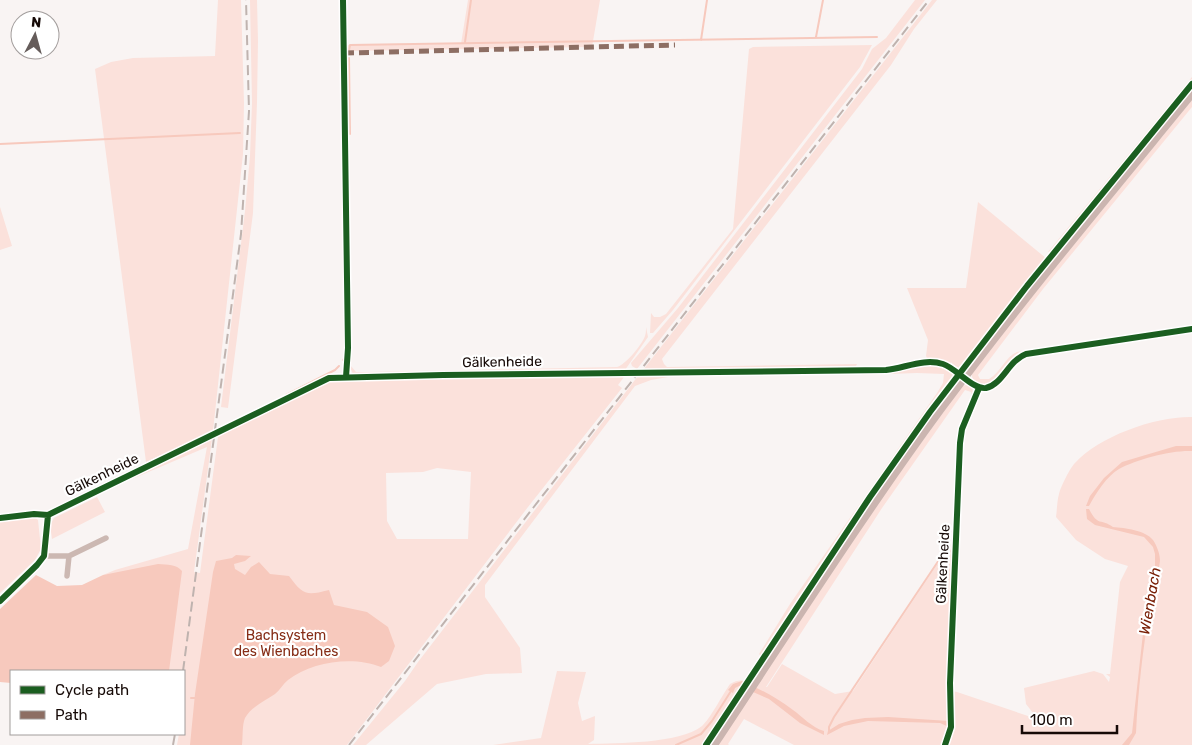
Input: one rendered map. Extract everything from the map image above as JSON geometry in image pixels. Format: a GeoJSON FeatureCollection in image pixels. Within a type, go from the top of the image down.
{"type":"FeatureCollection","features":[{"type":"Feature","properties":{"kind":"street"},"geometry":{"type":"LineString","coordinates":[[714,745],[875,501],[964,378],[1192,94]]}},
{"type":"Feature","properties":{"kind":"street"},"geometry":{"type":"LineString","coordinates":[[979,388],[988,387],[995,383],[1014,360],[1026,354],[1192,329]]}},
{"type":"Feature","properties":{"kind":"street","name":"Gälkenheide"},"geometry":{"type":"LineString","coordinates":[[44,556],[48,515],[330,378],[606,372],[886,370],[903,368],[924,362],[934,362],[949,366],[979,388],[964,425],[960,443],[950,683],[951,719],[945,745]]}},
{"type":"Feature","properties":{"kind":"street"},"geometry":{"type":"LineString","coordinates":[[0,601],[44,556],[69,556],[106,538]]}},
{"type":"Feature","properties":{"kind":"street"},"geometry":{"type":"LineString","coordinates":[[67,576],[69,556]]}},
{"type":"Feature","properties":{"kind":"green space"},"geometry":{"type":"Polygon","coordinates":[[[218,0],[241,0],[244,103],[243,154],[213,431],[146,462],[95,69],[111,62],[133,58],[215,56],[218,0]]]}},
{"type":"Feature","properties":{"kind":"green space"},"geometry":{"type":"Polygon","coordinates":[[[250,0],[257,0],[258,41],[253,213],[228,408],[221,407],[250,156],[252,103],[250,0]]]}},
{"type":"Feature","properties":{"kind":"green space"},"geometry":{"type":"Polygon","coordinates":[[[468,0],[600,0],[592,47],[347,51],[346,45],[461,44],[468,0]]]}},
{"type":"Feature","properties":{"kind":"green space"},"geometry":{"type":"Polygon","coordinates":[[[915,0],[925,0],[637,369],[632,366],[631,363],[678,308],[862,69],[872,49],[886,38],[915,0]]]}},
{"type":"Feature","properties":{"kind":"green space"},"geometry":{"type":"Polygon","coordinates":[[[932,0],[937,0],[914,29],[891,65],[662,359],[667,367],[857,364],[856,366],[806,369],[643,370],[932,0]]]}},
{"type":"Feature","properties":{"kind":"green space"},"geometry":{"type":"Polygon","coordinates":[[[872,45],[860,67],[673,310],[653,333],[650,333],[651,313],[654,317],[666,314],[733,229],[749,49],[753,47],[872,45]]]}},
{"type":"Feature","properties":{"kind":"green space"},"geometry":{"type":"Polygon","coordinates":[[[1192,77],[1192,82],[1052,253],[1048,252],[1192,77]]]}},
{"type":"Feature","properties":{"kind":"green space"},"geometry":{"type":"Polygon","coordinates":[[[1192,86],[1192,89],[1057,255],[1055,253],[1192,86]]]}},
{"type":"Feature","properties":{"kind":"green space"},"geometry":{"type":"Polygon","coordinates":[[[1192,100],[1192,107],[1043,289],[978,375],[980,379],[989,379],[997,373],[1009,357],[1017,352],[1192,326],[1192,328],[1022,353],[1017,355],[999,377],[989,385],[976,382],[972,374],[1039,287],[1192,100]]]}},
{"type":"Feature","properties":{"kind":"green space"},"geometry":{"type":"Polygon","coordinates":[[[978,202],[1047,259],[961,369],[954,366],[951,362],[951,364],[927,358],[928,340],[907,288],[966,288],[978,202]]]}},
{"type":"Feature","properties":{"kind":"green space"},"geometry":{"type":"Polygon","coordinates":[[[0,207],[12,246],[0,250],[0,207]]]}},
{"type":"Feature","properties":{"kind":"green space"},"geometry":{"type":"Polygon","coordinates":[[[1050,259],[1052,261],[968,367],[964,369],[1050,259]]]}},
{"type":"Feature","properties":{"kind":"green space"},"geometry":{"type":"Polygon","coordinates":[[[646,327],[648,337],[625,370],[353,374],[350,367],[351,356],[351,366],[356,372],[617,367],[633,354],[645,336],[646,327]]]}},
{"type":"Feature","properties":{"kind":"green space"},"geometry":{"type":"Polygon","coordinates":[[[926,364],[942,367],[956,376],[890,467],[762,657],[759,654],[790,604],[937,393],[943,383],[944,374],[861,375],[864,372],[899,371],[926,364]]]}},
{"type":"Feature","properties":{"kind":"green space"},"geometry":{"type":"Polygon","coordinates":[[[859,372],[858,374],[668,377],[651,380],[635,386],[485,585],[485,597],[520,648],[522,673],[486,674],[437,684],[366,745],[353,745],[405,681],[638,376],[859,372]]]}},
{"type":"Feature","properties":{"kind":"green space","name":"Bachsystem des Wienbaches"},"geometry":{"type":"Polygon","coordinates":[[[618,375],[624,377],[618,385],[622,388],[528,507],[347,745],[177,745],[179,735],[185,735],[185,670],[17,670],[0,611],[56,589],[91,585],[111,574],[103,575],[115,570],[188,549],[207,447],[132,479],[212,439],[194,572],[200,573],[218,437],[330,380],[618,375]],[[437,468],[423,472],[386,473],[387,521],[397,539],[468,539],[471,472],[437,468]]]}},
{"type":"Feature","properties":{"kind":"green space"},"geometry":{"type":"Polygon","coordinates":[[[957,379],[957,382],[754,676],[857,520],[957,379]]]}},
{"type":"Feature","properties":{"kind":"green space"},"geometry":{"type":"Polygon","coordinates":[[[966,385],[972,387],[974,397],[965,418],[972,396],[971,392],[965,390],[882,508],[766,687],[782,664],[835,694],[853,691],[950,545],[953,547],[947,690],[1034,718],[1033,713],[1026,704],[1024,688],[1094,671],[1103,674],[1109,682],[1110,677],[1106,674],[1110,674],[1120,582],[1128,566],[1105,559],[1076,540],[1056,517],[1060,491],[1073,465],[1098,444],[1113,436],[1146,424],[1162,420],[1192,417],[1192,745],[794,745],[744,719],[729,745],[718,745],[732,712],[710,745],[493,745],[541,738],[557,671],[586,672],[578,703],[582,721],[595,716],[594,740],[588,744],[631,743],[663,739],[692,732],[702,726],[730,684],[741,680],[759,685],[885,493],[962,386],[966,385]]]}},
{"type":"Feature","properties":{"kind":"green space"},"geometry":{"type":"Polygon","coordinates":[[[962,427],[954,532],[958,438],[962,427]]]}},
{"type":"Feature","properties":{"kind":"green space"},"geometry":{"type":"Polygon","coordinates":[[[97,497],[105,512],[52,539],[50,525],[54,518],[97,497]]]}},
{"type":"Feature","properties":{"kind":"green space"},"geometry":{"type":"Polygon","coordinates":[[[34,517],[38,520],[41,549],[35,560],[0,593],[0,521],[34,517]]]}},
{"type":"Feature","properties":{"kind":"water"},"geometry":{"type":"Polygon","coordinates":[[[1176,446],[1192,446],[1192,451],[1155,456],[1119,469],[1106,480],[1089,506],[1086,506],[1090,496],[1104,478],[1122,462],[1176,446]]]}},
{"type":"Feature","properties":{"kind":"water"},"geometry":{"type":"Polygon","coordinates":[[[1086,509],[1089,509],[1097,520],[1113,527],[1145,534],[1153,540],[1158,550],[1160,561],[1151,600],[1143,654],[1136,733],[1129,745],[1122,745],[1132,733],[1146,606],[1155,571],[1155,554],[1153,547],[1144,537],[1095,525],[1087,519],[1086,509]]]}},
{"type":"Feature","properties":{"kind":"water"},"geometry":{"type":"Polygon","coordinates":[[[236,555],[251,556],[245,561],[234,564],[235,569],[245,575],[251,567],[259,562],[270,574],[289,576],[298,587],[306,592],[315,593],[329,590],[334,605],[367,612],[388,627],[395,646],[389,661],[381,667],[358,662],[333,662],[309,668],[298,674],[286,682],[275,694],[254,707],[248,714],[243,724],[242,745],[190,745],[195,694],[213,572],[216,561],[232,558],[236,555]]]}},
{"type":"Feature","properties":{"kind":"water"},"geometry":{"type":"Polygon","coordinates":[[[158,564],[174,566],[182,571],[169,670],[10,670],[10,683],[0,682],[0,609],[36,575],[57,586],[82,585],[103,575],[158,564]]]}},
{"type":"Feature","properties":{"kind":"water"},"geometry":{"type":"Polygon","coordinates":[[[742,681],[781,702],[811,725],[824,731],[824,735],[800,723],[769,699],[739,686],[735,688],[733,693],[728,690],[733,684],[742,681]]]}},
{"type":"Feature","properties":{"kind":"water"},"geometry":{"type":"Polygon","coordinates":[[[888,717],[949,721],[949,727],[940,723],[868,721],[844,726],[827,735],[828,731],[839,724],[852,720],[888,717]]]}},
{"type":"Feature","properties":{"kind":"waterway"},"geometry":{"type":"LineString","coordinates":[[465,42],[471,0]]}},
{"type":"Feature","properties":{"kind":"waterway"},"geometry":{"type":"LineString","coordinates":[[701,40],[707,0]]}},
{"type":"Feature","properties":{"kind":"waterway"},"geometry":{"type":"LineString","coordinates":[[816,37],[823,0]]}},
{"type":"Feature","properties":{"kind":"waterway"},"geometry":{"type":"LineString","coordinates":[[349,50],[350,45],[877,37]]}},
{"type":"Feature","properties":{"kind":"waterway"},"geometry":{"type":"LineString","coordinates":[[349,58],[350,134]]}},
{"type":"Feature","properties":{"kind":"waterway"},"geometry":{"type":"LineString","coordinates":[[0,144],[240,133]]}},
{"type":"Feature","properties":{"kind":"waterway"},"geometry":{"type":"LineString","coordinates":[[342,148],[345,357],[343,360]]}},
{"type":"Feature","properties":{"kind":"waterway"},"geometry":{"type":"LineString","coordinates":[[286,395],[335,370],[339,366]]}},
{"type":"Feature","properties":{"kind":"waterway"},"geometry":{"type":"LineString","coordinates":[[829,732],[829,727],[834,717],[949,545]]}},
{"type":"Feature","properties":{"kind":"waterway","name":"Wienbach"},"geometry":{"type":"LineString","coordinates":[[676,745],[701,734],[712,721],[731,691]]}},
{"type":"Feature","properties":{"kind":"waterway"},"geometry":{"type":"LineString","coordinates":[[191,698],[197,698]]}},
{"type":"Feature","properties":{"kind":"railway"},"geometry":{"type":"LineString","coordinates":[[183,670],[241,234],[249,111],[246,0]]}},
{"type":"Feature","properties":{"kind":"railway"},"geometry":{"type":"LineString","coordinates":[[349,745],[929,0]]}},
{"type":"Feature","properties":{"kind":"railway"},"geometry":{"type":"LineString","coordinates":[[173,745],[175,735]]}},
{"type":"Feature","properties":{"kind":"marked path"},"geometry":{"type":"LineString","coordinates":[[344,53],[675,45]]}},
{"type":"Feature","properties":{"kind":"cycle path"},"geometry":{"type":"LineString","coordinates":[[343,0],[348,348],[346,377]]}},
{"type":"Feature","properties":{"kind":"cycle path"},"geometry":{"type":"LineString","coordinates":[[706,745],[870,497],[930,412],[1027,286],[1192,84]]}},
{"type":"Feature","properties":{"kind":"cycle path"},"geometry":{"type":"LineString","coordinates":[[0,518],[34,514],[48,515],[329,378],[886,370],[914,364],[936,362],[948,366],[976,386],[986,388],[997,382],[1020,357],[1026,354],[1192,329]]}},
{"type":"Feature","properties":{"kind":"cycle path"},"geometry":{"type":"LineString","coordinates":[[945,745],[951,727],[950,683],[960,443],[962,429],[979,388]]}},
{"type":"Feature","properties":{"kind":"cycle path"},"geometry":{"type":"LineString","coordinates":[[0,601],[44,556],[48,515]]}}]}
